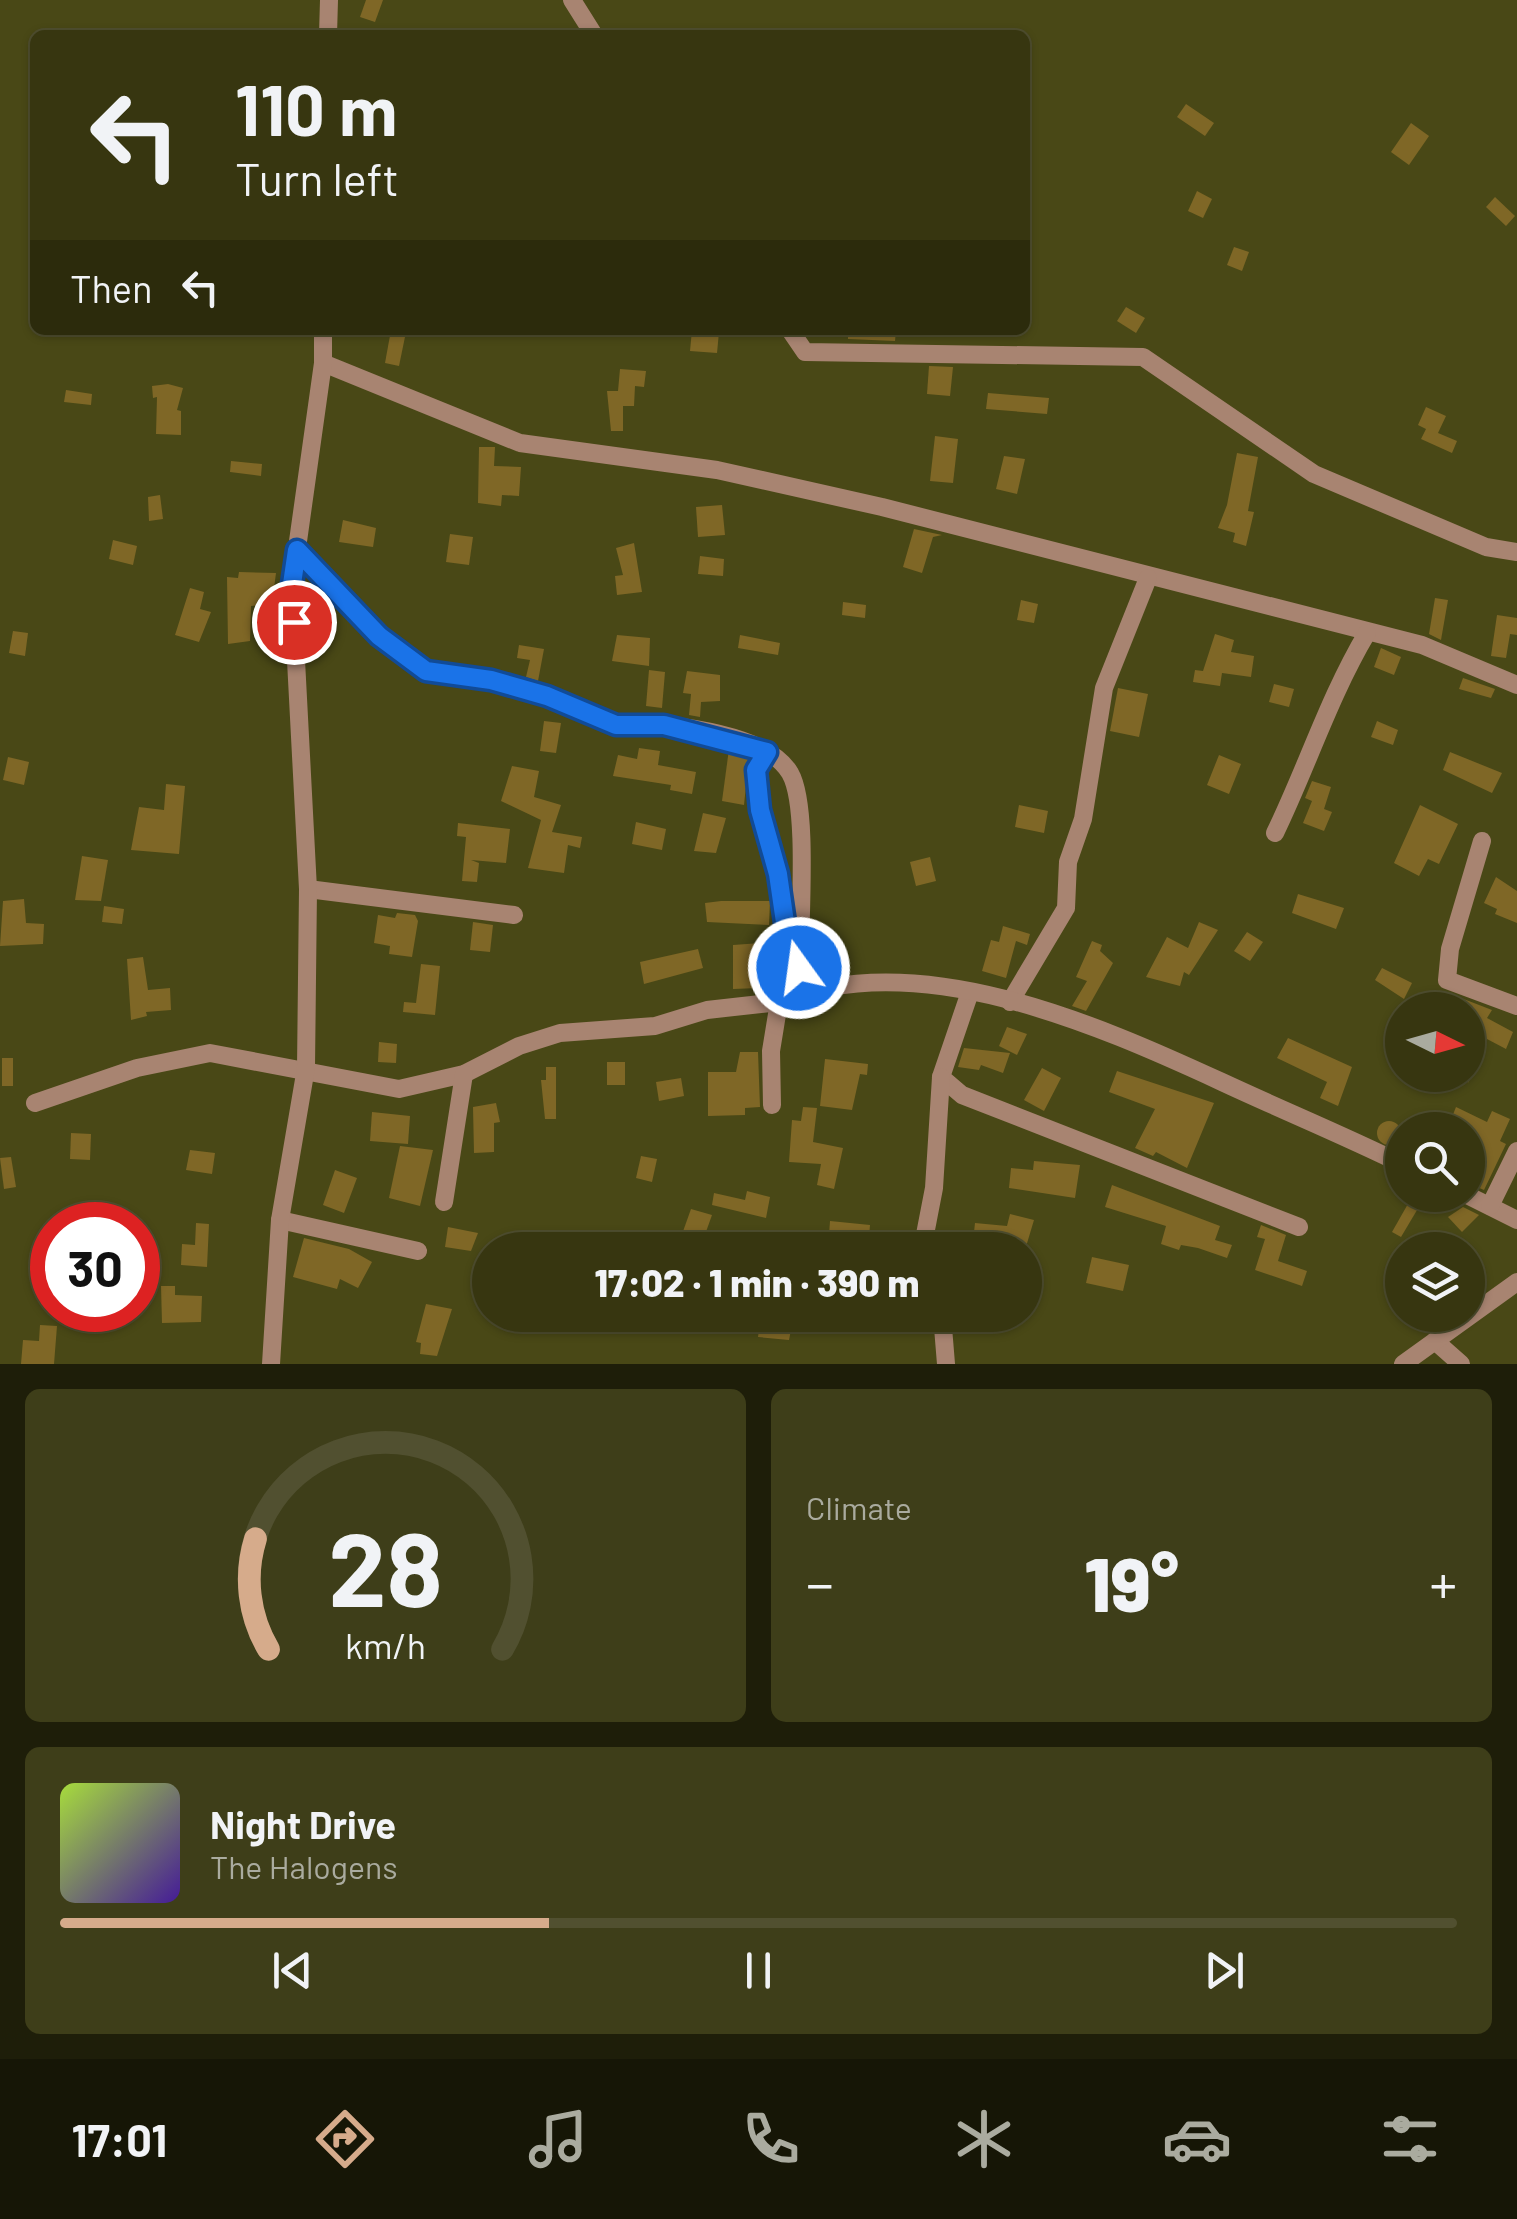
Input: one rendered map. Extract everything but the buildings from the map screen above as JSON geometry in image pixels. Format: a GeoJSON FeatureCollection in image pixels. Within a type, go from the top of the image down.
{"type":"FeatureCollection","features":[{"type":"Feature","properties":{"kind":"street"},"geometry":{"type":"LineString","coordinates":[[328,30],[329,0]]}},
{"type":"Feature","properties":{"kind":"street"},"geometry":{"type":"LineString","coordinates":[[572,0],[591,30]]}},
{"type":"Feature","properties":{"kind":"street"},"geometry":{"type":"LineString","coordinates":[[271,1364],[280,1220],[306,1068],[308,889],[292,584],[324,335]]}},
{"type":"Feature","properties":{"kind":"street"},"geometry":{"type":"LineString","coordinates":[[793,335],[805,352],[1143,358],[1314,474],[1486,547],[1517,552]]}},
{"type":"Feature","properties":{"kind":"street"},"geometry":{"type":"LineString","coordinates":[[323,364],[520,443],[717,470],[882,506],[1148,578],[1422,645],[1517,685]]}},
{"type":"Feature","properties":{"kind":"street"},"geometry":{"type":"LineString","coordinates":[[297,550],[379,636],[426,671],[491,680],[547,696],[616,725],[664,725],[767,752],[784,766],[795,784],[800,831],[800,993]]}},
{"type":"Feature","properties":{"kind":"street"},"geometry":{"type":"LineString","coordinates":[[1010,1002],[1066,908],[1068,862],[1083,819],[1104,688],[1148,578]]}},
{"type":"Feature","properties":{"kind":"street"},"geometry":{"type":"LineString","coordinates":[[1275,834],[1316,748],[1335,689],[1366,633]]}},
{"type":"Feature","properties":{"kind":"street"},"geometry":{"type":"LineString","coordinates":[[767,752],[756,770],[760,810],[778,874],[789,950],[799,968]]}},
{"type":"Feature","properties":{"kind":"street"},"geometry":{"type":"LineString","coordinates":[[1482,841],[1447,960],[1446,980],[1517,1006]]}},
{"type":"Feature","properties":{"kind":"street"},"geometry":{"type":"LineString","coordinates":[[308,889],[514,915]]}},
{"type":"Feature","properties":{"kind":"street"},"geometry":{"type":"LineString","coordinates":[[35,1103],[138,1068],[210,1053],[306,1068],[324,1076],[399,1090],[464,1074],[519,1046],[560,1033],[655,1026],[707,1010],[779,1002],[817,986],[866,982],[970,992],[1143,1044],[1385,1156]]}},
{"type":"Feature","properties":{"kind":"street"},"geometry":{"type":"LineString","coordinates":[[925,1232],[934,1188],[941,1077],[970,992]]}},
{"type":"Feature","properties":{"kind":"street"},"geometry":{"type":"LineString","coordinates":[[772,1105],[771,1051],[779,1002]]}},
{"type":"Feature","properties":{"kind":"street"},"geometry":{"type":"LineString","coordinates":[[444,1202],[464,1074]]}},
{"type":"Feature","properties":{"kind":"street"},"geometry":{"type":"LineString","coordinates":[[941,1077],[962,1095],[1299,1226]]}},
{"type":"Feature","properties":{"kind":"street"},"geometry":{"type":"LineString","coordinates":[[1490,1206],[1517,1151]]}},
{"type":"Feature","properties":{"kind":"street"},"geometry":{"type":"LineString","coordinates":[[1485,1204],[1517,1220]]}},
{"type":"Feature","properties":{"kind":"street"},"geometry":{"type":"LineString","coordinates":[[280,1220],[418,1251]]}},
{"type":"Feature","properties":{"kind":"street"},"geometry":{"type":"LineString","coordinates":[[1403,1364],[1517,1282]]}},
{"type":"Feature","properties":{"kind":"street"},"geometry":{"type":"LineString","coordinates":[[943,1332],[946,1364]]}},
{"type":"Feature","properties":{"kind":"street"},"geometry":{"type":"LineString","coordinates":[[1435,1340],[1460,1364]]}},
{"type":"Feature","properties":{"kind":"route"},"geometry":{"type":"LineString","coordinates":[[294,622],[292,584],[297,550],[379,636],[426,671],[491,680],[547,696],[616,725],[664,725],[719,736],[767,752],[756,770],[760,810],[778,874],[789,950],[799,968]]}}]}
